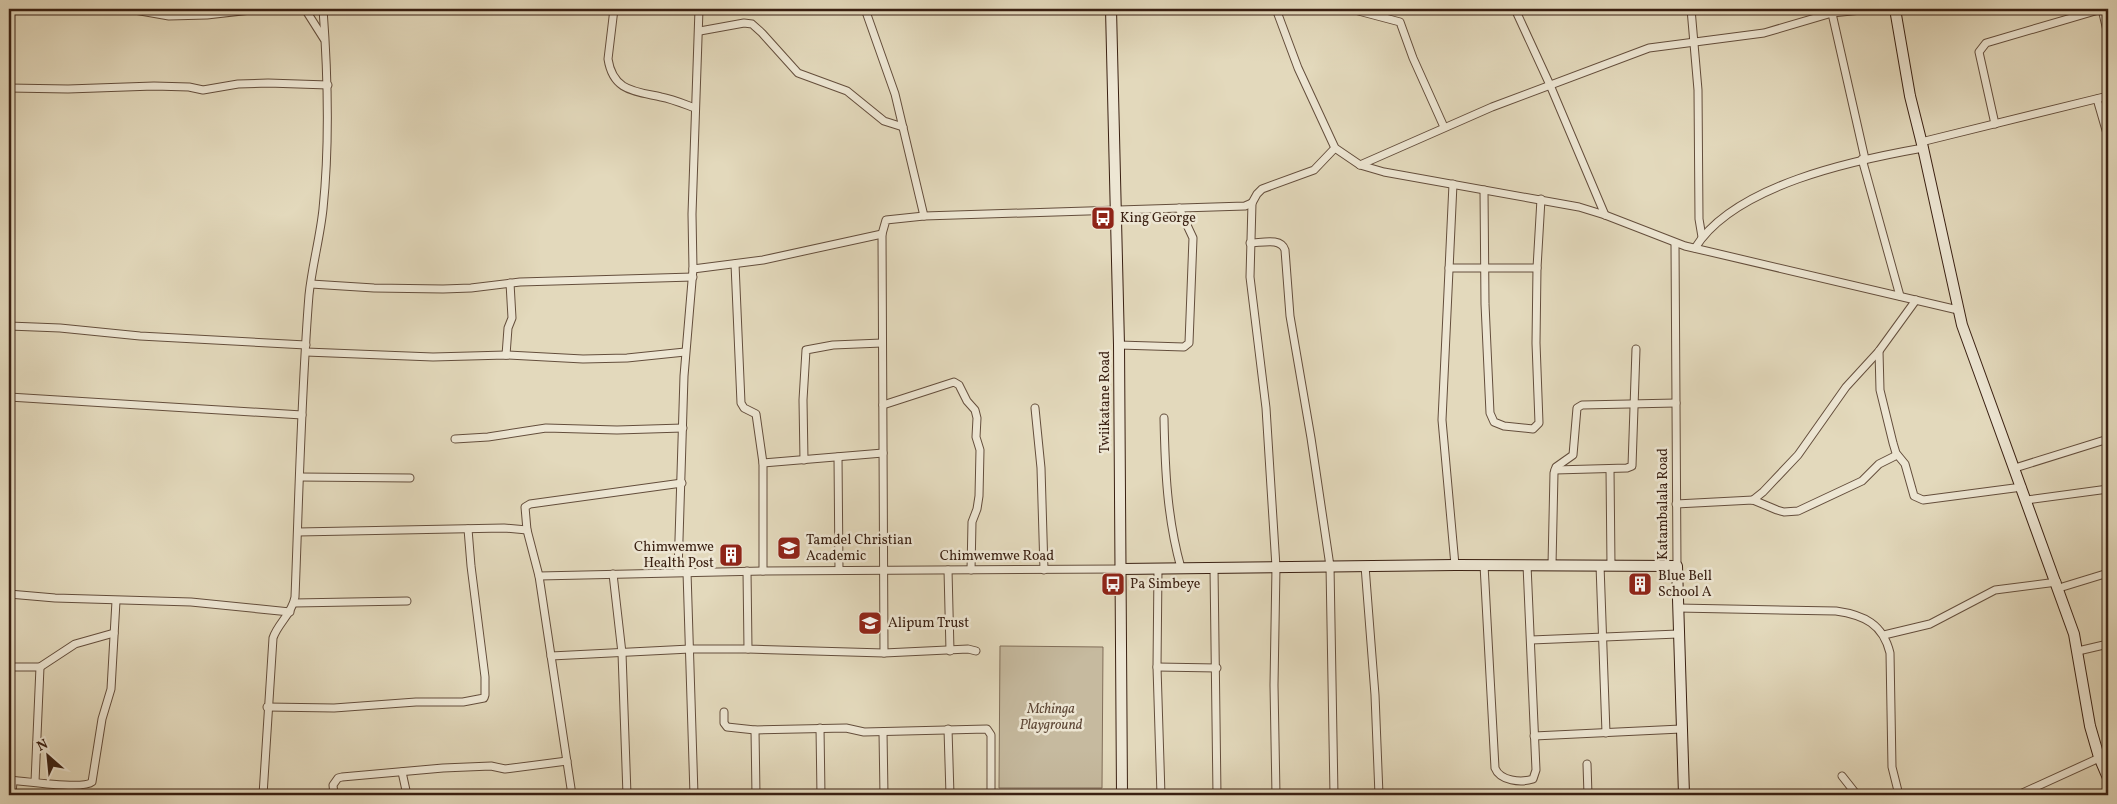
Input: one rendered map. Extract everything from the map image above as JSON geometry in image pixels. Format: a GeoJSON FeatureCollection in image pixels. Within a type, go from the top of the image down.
{"type":"FeatureCollection","features":[{"type":"Feature","properties":{"kind":"street"},"geometry":{"type":"LineString","coordinates":[[72,9],[103,9]]}},
{"type":"Feature","properties":{"kind":"street"},"geometry":{"type":"LineString","coordinates":[[129,9],[168,16],[206,15],[259,9]]}},
{"type":"Feature","properties":{"kind":"street"},"geometry":{"type":"LineString","coordinates":[[306,9],[325,41]]}},
{"type":"Feature","properties":{"kind":"street"},"geometry":{"type":"LineString","coordinates":[[263,795],[267,707],[273,638],[276,630],[290,612],[294,603],[306,348],[311,284],[323,212],[326,175],[328,86],[323,9]]}},
{"type":"Feature","properties":{"kind":"street"},"geometry":{"type":"LineString","coordinates":[[614,9],[608,59],[609,66],[616,80],[627,90],[666,98],[695,108]]}},
{"type":"Feature","properties":{"kind":"street"},"geometry":{"type":"LineString","coordinates":[[678,572],[685,352],[693,277],[692,214],[695,108],[700,31],[699,9]]}},
{"type":"Feature","properties":{"kind":"street"},"geometry":{"type":"LineString","coordinates":[[865,9],[892,87],[924,216]]}},
{"type":"Feature","properties":{"kind":"street","name":"Twiikatane Road"},"geometry":{"type":"LineString","coordinates":[[1111,9],[1119,345],[1122,795]]}},
{"type":"Feature","properties":{"kind":"street"},"geometry":{"type":"LineString","coordinates":[[1276,9],[1298,68],[1335,148],[1360,165],[1384,172],[1541,199],[1605,215],[1675,243],[1958,310]]}},
{"type":"Feature","properties":{"kind":"street"},"geometry":{"type":"LineString","coordinates":[[1351,9],[1400,22],[1413,58],[1444,127]]}},
{"type":"Feature","properties":{"kind":"street"},"geometry":{"type":"LineString","coordinates":[[1515,9],[1550,85],[1605,215]]}},
{"type":"Feature","properties":{"kind":"street"},"geometry":{"type":"LineString","coordinates":[[1691,9],[1695,41],[1699,219],[1702,237]]}},
{"type":"Feature","properties":{"kind":"street"},"geometry":{"type":"LineString","coordinates":[[1360,165],[1444,127],[1649,48],[1764,33],[1832,11],[1871,9]]}},
{"type":"Feature","properties":{"kind":"street"},"geometry":{"type":"LineString","coordinates":[[1895,9],[1910,96],[1958,310],[1982,384],[2058,585],[2078,651],[2084,699],[2104,756],[2108,778]]}},
{"type":"Feature","properties":{"kind":"street"},"geometry":{"type":"LineString","coordinates":[[1995,124],[1980,52],[1986,43],[2102,9],[2108,36]]}},
{"type":"Feature","properties":{"kind":"street"},"geometry":{"type":"LineString","coordinates":[[1832,11],[1864,159],[1900,296]]}},
{"type":"Feature","properties":{"kind":"street"},"geometry":{"type":"LineString","coordinates":[[700,31],[744,23],[752,24],[798,73],[848,91],[884,122],[903,127]]}},
{"type":"Feature","properties":{"kind":"street"},"geometry":{"type":"LineString","coordinates":[[9,88],[68,90],[154,86],[189,87],[203,90],[238,84],[268,83],[328,86]]}},
{"type":"Feature","properties":{"kind":"street"},"geometry":{"type":"LineString","coordinates":[[1695,248],[1702,237],[1716,223],[1758,196],[1826,170],[1995,124],[2108,96]]}},
{"type":"Feature","properties":{"kind":"street"},"geometry":{"type":"LineString","coordinates":[[2097,99],[2108,137]]}},
{"type":"Feature","properties":{"kind":"street"},"geometry":{"type":"LineString","coordinates":[[1276,795],[1274,685],[1276,567],[1266,408],[1251,295],[1250,243],[1252,203],[1256,194],[1262,189],[1314,170],[1335,148]]}},
{"type":"Feature","properties":{"kind":"street"},"geometry":{"type":"LineString","coordinates":[[1453,184],[1442,420],[1455,565]]}},
{"type":"Feature","properties":{"kind":"street"},"geometry":{"type":"LineString","coordinates":[[1484,190],[1484,304],[1491,418],[1504,426],[1533,429],[1538,426],[1539,419],[1536,343],[1537,268],[1541,199]]}},
{"type":"Feature","properties":{"kind":"street"},"geometry":{"type":"LineString","coordinates":[[884,654],[882,234],[887,219],[924,216],[1245,206],[1252,203]]}},
{"type":"Feature","properties":{"kind":"street"},"geometry":{"type":"LineString","coordinates":[[1119,345],[1184,347],[1189,343],[1193,238],[1179,208]]}},
{"type":"Feature","properties":{"kind":"street"},"geometry":{"type":"LineString","coordinates":[[693,269],[763,260],[882,234]]}},
{"type":"Feature","properties":{"kind":"street"},"geometry":{"type":"LineString","coordinates":[[1250,243],[1278,242],[1281,243],[1285,250],[1290,316],[1330,566],[1334,795]]}},
{"type":"Feature","properties":{"kind":"street","name":"Katambalala Road"},"geometry":{"type":"LineString","coordinates":[[1675,243],[1676,566],[1684,795]]}},
{"type":"Feature","properties":{"kind":"street"},"geometry":{"type":"LineString","coordinates":[[735,264],[742,403],[744,408],[756,414],[762,463],[763,571]]}},
{"type":"Feature","properties":{"kind":"street"},"geometry":{"type":"LineString","coordinates":[[1449,268],[1537,268]]}},
{"type":"Feature","properties":{"kind":"street"},"geometry":{"type":"LineString","coordinates":[[311,284],[374,288],[444,289],[510,283],[693,277]]}},
{"type":"Feature","properties":{"kind":"street"},"geometry":{"type":"LineString","coordinates":[[506,355],[508,328],[512,318],[510,283]]}},
{"type":"Feature","properties":{"kind":"street"},"geometry":{"type":"LineString","coordinates":[[1753,500],[1798,455],[1846,387],[1879,351],[1916,300]]}},
{"type":"Feature","properties":{"kind":"street"},"geometry":{"type":"LineString","coordinates":[[9,326],[60,328],[140,336],[433,357],[506,355],[599,359],[685,352]]}},
{"type":"Feature","properties":{"kind":"street"},"geometry":{"type":"LineString","coordinates":[[804,460],[802,400],[806,350],[833,345],[882,342]]}},
{"type":"Feature","properties":{"kind":"street"},"geometry":{"type":"LineString","coordinates":[[1554,470],[1610,469],[1629,468],[1632,466],[1636,349]]}},
{"type":"Feature","properties":{"kind":"street"},"geometry":{"type":"LineString","coordinates":[[1879,351],[1880,390],[1897,456],[1903,460],[1912,492],[1918,499],[2022,487]]}},
{"type":"Feature","properties":{"kind":"street"},"geometry":{"type":"LineString","coordinates":[[883,405],[954,382],[960,385],[967,401],[975,410],[977,418],[976,437],[980,450],[978,509],[972,522],[972,570]]}},
{"type":"Feature","properties":{"kind":"street"},"geometry":{"type":"LineString","coordinates":[[9,397],[302,415]]}},
{"type":"Feature","properties":{"kind":"street"},"geometry":{"type":"LineString","coordinates":[[1552,565],[1554,470],[1573,454],[1575,410],[1579,406],[1676,403]]}},
{"type":"Feature","properties":{"kind":"street"},"geometry":{"type":"LineString","coordinates":[[1035,408],[1041,468],[1044,570]]}},
{"type":"Feature","properties":{"kind":"street"},"geometry":{"type":"LineString","coordinates":[[1164,418],[1165,484],[1171,532],[1181,568]]}},
{"type":"Feature","properties":{"kind":"street"},"geometry":{"type":"LineString","coordinates":[[455,439],[501,435],[546,428],[617,430],[683,428]]}},
{"type":"Feature","properties":{"kind":"street"},"geometry":{"type":"LineString","coordinates":[[2015,468],[2108,439]]}},
{"type":"Feature","properties":{"kind":"street"},"geometry":{"type":"LineString","coordinates":[[762,463],[883,454]]}},
{"type":"Feature","properties":{"kind":"street"},"geometry":{"type":"LineString","coordinates":[[1676,504],[1753,500],[1784,512],[1798,510],[1862,481],[1879,464],[1897,456]]}},
{"type":"Feature","properties":{"kind":"street"},"geometry":{"type":"LineString","coordinates":[[838,457],[839,570]]}},
{"type":"Feature","properties":{"kind":"street"},"geometry":{"type":"LineString","coordinates":[[1606,733],[1603,637],[1610,469]]}},
{"type":"Feature","properties":{"kind":"street"},"geometry":{"type":"LineString","coordinates":[[300,477],[410,478]]}},
{"type":"Feature","properties":{"kind":"street"},"geometry":{"type":"LineString","coordinates":[[572,795],[539,576],[527,530],[525,511],[528,505],[682,483]]}},
{"type":"Feature","properties":{"kind":"street"},"geometry":{"type":"LineString","coordinates":[[2027,500],[2108,489]]}},
{"type":"Feature","properties":{"kind":"street"},"geometry":{"type":"LineString","coordinates":[[298,532],[468,529],[527,530]]}},
{"type":"Feature","properties":{"kind":"street"},"geometry":{"type":"LineString","coordinates":[[267,707],[334,708],[416,702],[463,702],[484,698],[486,695],[485,677],[468,529]]}},
{"type":"Feature","properties":{"kind":"street","name":"Chimwemwe Road"},"geometry":{"type":"LineString","coordinates":[[539,576],[839,570],[1044,570],[1455,565],[1676,566]]}},
{"type":"Feature","properties":{"kind":"street"},"geometry":{"type":"LineString","coordinates":[[1484,565],[1494,763],[1500,776],[1527,780],[1533,778],[1536,770],[1527,565]]}},
{"type":"Feature","properties":{"kind":"street"},"geometry":{"type":"LineString","coordinates":[[1365,566],[1375,695],[1379,795]]}},
{"type":"Feature","properties":{"kind":"street"},"geometry":{"type":"LineString","coordinates":[[1214,568],[1217,668],[1217,795]]}},
{"type":"Feature","properties":{"kind":"street"},"geometry":{"type":"LineString","coordinates":[[1158,569],[1161,795]]}},
{"type":"Feature","properties":{"kind":"street"},"geometry":{"type":"LineString","coordinates":[[948,570],[950,651]]}},
{"type":"Feature","properties":{"kind":"street"},"geometry":{"type":"LineString","coordinates":[[747,571],[748,649]]}},
{"type":"Feature","properties":{"kind":"street"},"geometry":{"type":"LineString","coordinates":[[687,572],[694,795]]}},
{"type":"Feature","properties":{"kind":"street"},"geometry":{"type":"LineString","coordinates":[[1884,635],[1936,622],[1995,590],[2058,585],[2108,573]]}},
{"type":"Feature","properties":{"kind":"street"},"geometry":{"type":"LineString","coordinates":[[613,574],[622,653],[627,795]]}},
{"type":"Feature","properties":{"kind":"street"},"geometry":{"type":"LineString","coordinates":[[9,594],[116,601],[191,602],[290,612]]}},
{"type":"Feature","properties":{"kind":"street"},"geometry":{"type":"LineString","coordinates":[[12,795],[11,780],[86,785],[91,784],[94,780],[102,719],[111,689],[116,601]]}},
{"type":"Feature","properties":{"kind":"street"},"geometry":{"type":"LineString","coordinates":[[294,603],[407,601]]}},
{"type":"Feature","properties":{"kind":"street"},"geometry":{"type":"LineString","coordinates":[[1678,608],[1836,610],[1859,616],[1870,622],[1884,635],[1890,653],[1892,767],[1899,795]]}},
{"type":"Feature","properties":{"kind":"street"},"geometry":{"type":"LineString","coordinates":[[9,667],[40,667],[75,644],[114,633]]}},
{"type":"Feature","properties":{"kind":"street"},"geometry":{"type":"LineString","coordinates":[[1530,640],[1678,634]]}},
{"type":"Feature","properties":{"kind":"street"},"geometry":{"type":"LineString","coordinates":[[2078,651],[2108,644]]}},
{"type":"Feature","properties":{"kind":"street"},"geometry":{"type":"LineString","coordinates":[[551,656],[690,649],[884,654],[968,649],[976,652]]}},
{"type":"Feature","properties":{"kind":"street"},"geometry":{"type":"LineString","coordinates":[[34,782],[40,667]]}},
{"type":"Feature","properties":{"kind":"street"},"geometry":{"type":"LineString","coordinates":[[1158,667],[1217,668]]}},
{"type":"Feature","properties":{"kind":"street"},"geometry":{"type":"LineString","coordinates":[[724,712],[724,723],[727,727],[755,730],[846,728],[864,732],[884,732],[984,728],[989,730],[991,795]]}},
{"type":"Feature","properties":{"kind":"street"},"geometry":{"type":"LineString","coordinates":[[820,728],[821,795]]}},
{"type":"Feature","properties":{"kind":"street"},"geometry":{"type":"LineString","coordinates":[[948,729],[950,795]]}},
{"type":"Feature","properties":{"kind":"street"},"geometry":{"type":"LineString","coordinates":[[1534,736],[1681,729]]}},
{"type":"Feature","properties":{"kind":"street"},"geometry":{"type":"LineString","coordinates":[[755,730],[756,795]]}},
{"type":"Feature","properties":{"kind":"street"},"geometry":{"type":"LineString","coordinates":[[884,732],[884,795]]}},
{"type":"Feature","properties":{"kind":"street"},"geometry":{"type":"LineString","coordinates":[[2018,795],[2104,756]]}},
{"type":"Feature","properties":{"kind":"street"},"geometry":{"type":"LineString","coordinates":[[334,795],[333,785],[338,778],[491,766],[505,769],[567,761]]}},
{"type":"Feature","properties":{"kind":"street"},"geometry":{"type":"LineString","coordinates":[[1587,764],[1588,795]]}},
{"type":"Feature","properties":{"kind":"street"},"geometry":{"type":"LineString","coordinates":[[402,772],[407,795]]}},
{"type":"Feature","properties":{"kind":"street"},"geometry":{"type":"LineString","coordinates":[[1842,776],[1856,795]]}},
{"type":"Feature","properties":{"kind":"green space","name":"Mchinga Playground"},"geometry":{"type":"Polygon","coordinates":[[[1000,646],[1103,647],[1102,788],[999,788],[1000,646]]]}},
{"type":"Feature","properties":{"kind":"place","name":"King George"},"geometry":{"type":"Point","coordinates":[1103,218]}},
{"type":"Feature","properties":{"kind":"place","name":"Tamdel Christian Academic"},"geometry":{"type":"Point","coordinates":[789,548]}},
{"type":"Feature","properties":{"kind":"place","name":"Chimwemwe Health Post"},"geometry":{"type":"Point","coordinates":[731,555]}},
{"type":"Feature","properties":{"kind":"place","name":"Pa Simbeye"},"geometry":{"type":"Point","coordinates":[1113,584]}},
{"type":"Feature","properties":{"kind":"place","name":"Blue Bell School A"},"geometry":{"type":"Point","coordinates":[1640,584]}},
{"type":"Feature","properties":{"kind":"place","name":"Alipum Trust"},"geometry":{"type":"Point","coordinates":[870,623]}}]}
